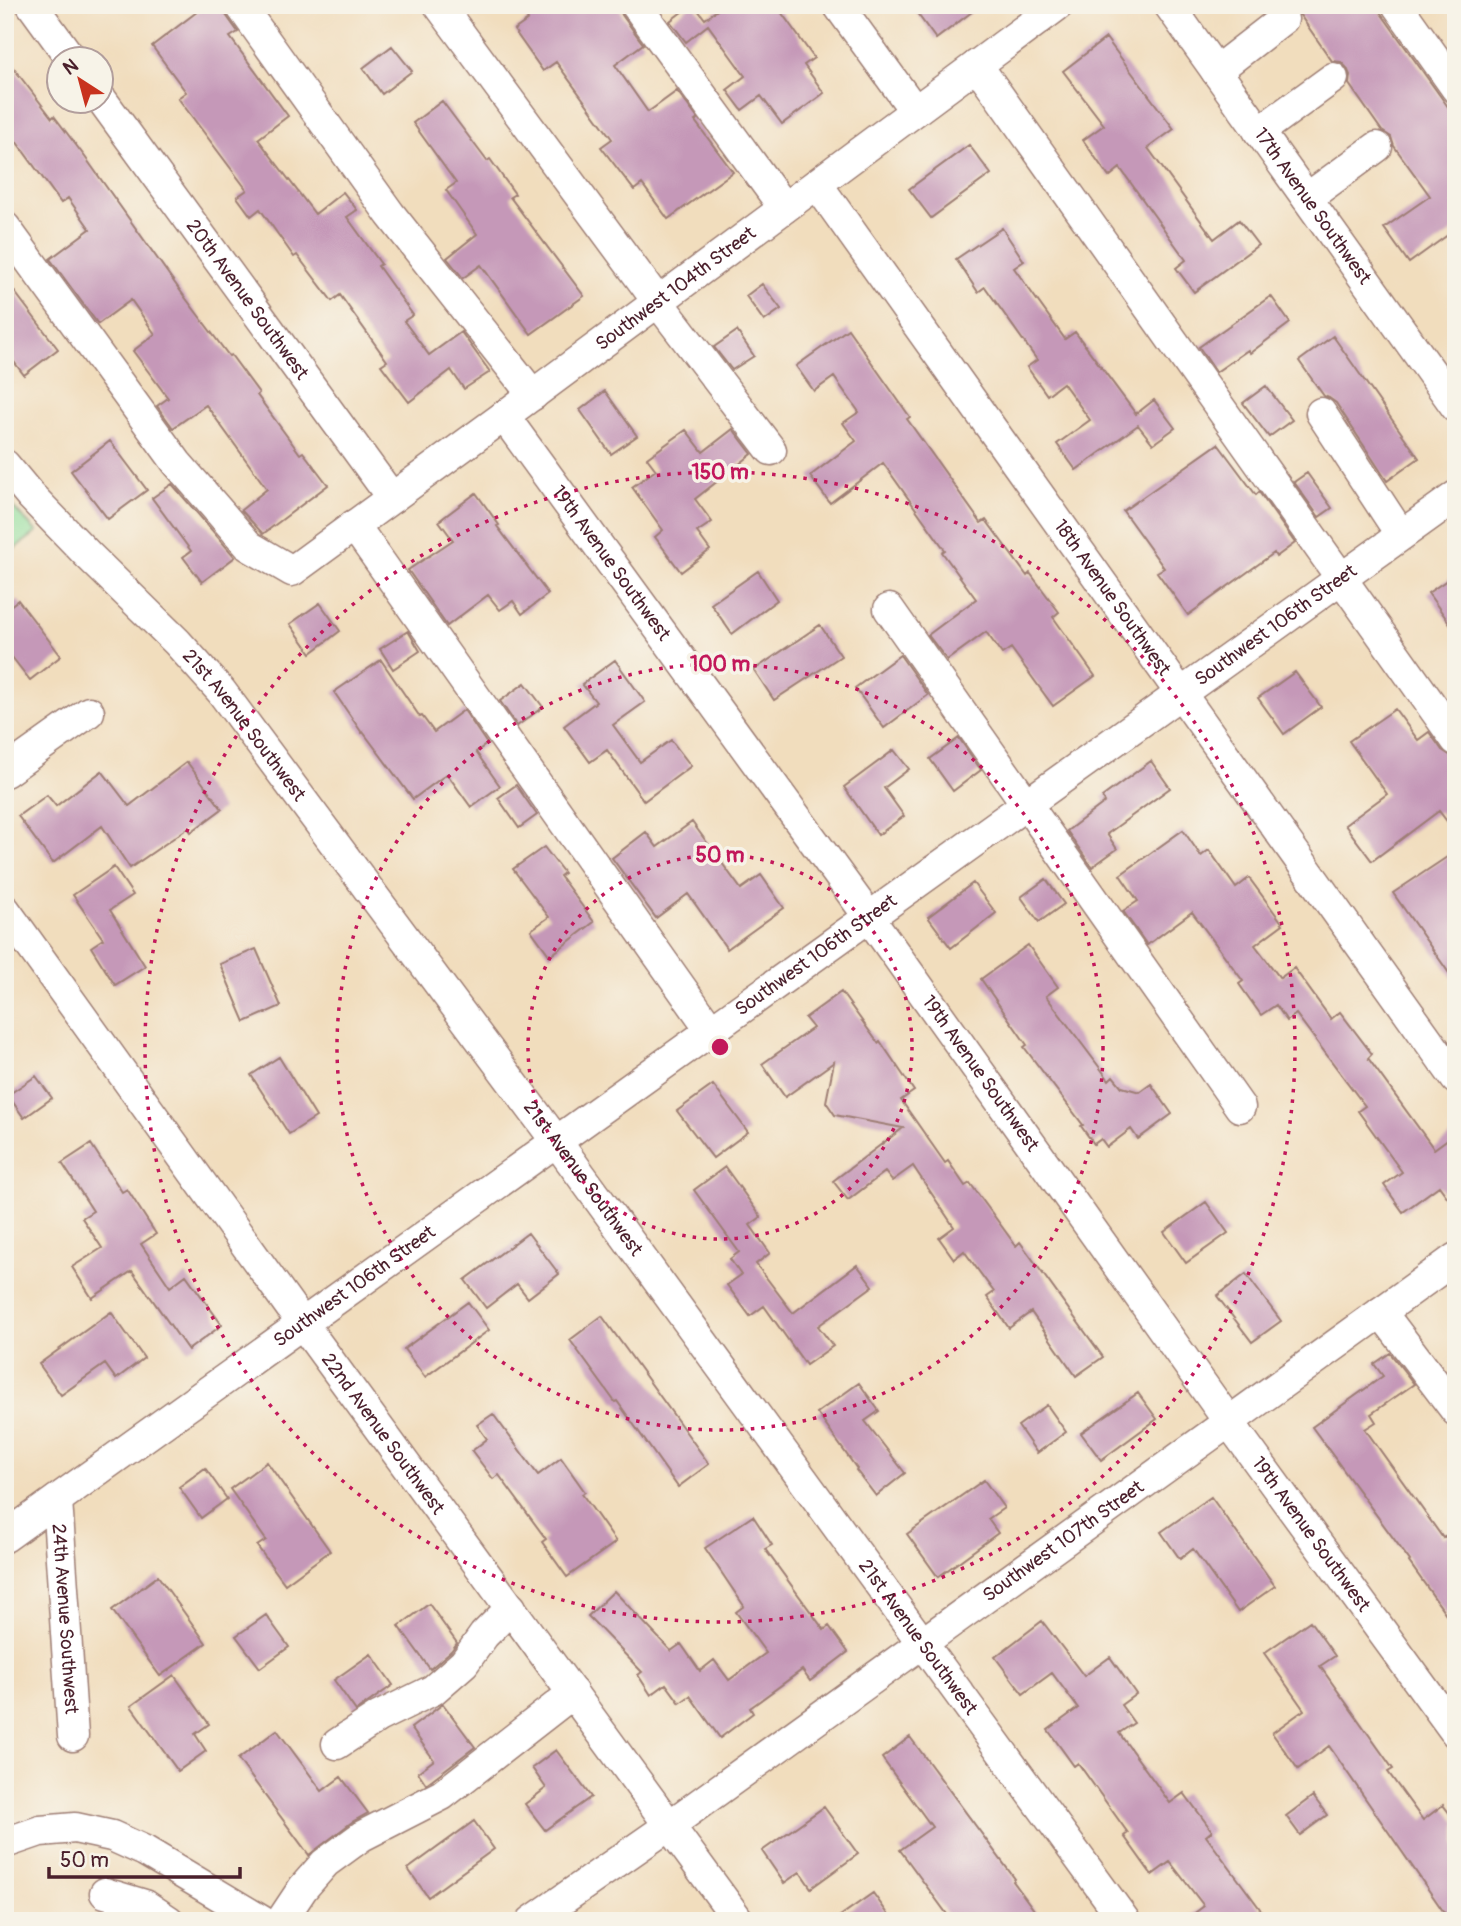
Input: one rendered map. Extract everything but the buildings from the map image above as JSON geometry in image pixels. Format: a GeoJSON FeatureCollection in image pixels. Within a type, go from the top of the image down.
{"type":"FeatureCollection","features":[{"type":"Feature","properties":{"kind":"street"},"geometry":{"type":"LineString","coordinates":[[32,5],[62,46]]}},
{"type":"Feature","properties":{"kind":"street"},"geometry":{"type":"LineString","coordinates":[[240,5],[390,214],[533,395]]}},
{"type":"Feature","properties":{"kind":"street"},"geometry":{"type":"LineString","coordinates":[[439,5],[771,450]]}},
{"type":"Feature","properties":{"kind":"street"},"geometry":{"type":"LineString","coordinates":[[636,5],[784,208]]}},
{"type":"Feature","properties":{"kind":"street"},"geometry":{"type":"LineString","coordinates":[[838,5],[915,111]]}},
{"type":"Feature","properties":{"kind":"street","name":"17th Avenue Southwest"},"geometry":{"type":"LineString","coordinates":[[1169,5],[1456,407]]}},
{"type":"Feature","properties":{"kind":"street"},"geometry":{"type":"LineString","coordinates":[[1397,5],[1456,88]]}},
{"type":"Feature","properties":{"kind":"street","name":"Southwest 104th Street"},"geometry":{"type":"LineString","coordinates":[[5,227],[177,463],[249,546],[292,571],[817,184],[1049,8]]}},
{"type":"Feature","properties":{"kind":"street"},"geometry":{"type":"LineString","coordinates":[[1216,71],[1283,19]]}},
{"type":"Feature","properties":{"kind":"street"},"geometry":{"type":"LineString","coordinates":[[977,65],[1456,740]]}},
{"type":"Feature","properties":{"kind":"street"},"geometry":{"type":"LineString","coordinates":[[1259,132],[1333,78]]}},
{"type":"Feature","properties":{"kind":"street","name":"20th Avenue Southwest"},"geometry":{"type":"LineString","coordinates":[[114,116],[393,498]]}},
{"type":"Feature","properties":{"kind":"street"},"geometry":{"type":"LineString","coordinates":[[1307,198],[1377,147]]}},
{"type":"Feature","properties":{"kind":"street","name":"18th Avenue Southwest"},"geometry":{"type":"LineString","coordinates":[[817,184],[1456,1079]]}},
{"type":"Feature","properties":{"kind":"street"},"geometry":{"type":"LineString","coordinates":[[1321,413],[1401,535]]}},
{"type":"Feature","properties":{"kind":"street","name":"19th Avenue Southwest"},"geometry":{"type":"LineString","coordinates":[[504,416],[869,917],[1229,1422],[1456,1734]]}},
{"type":"Feature","properties":{"kind":"street","name":"21st Avenue Southwest"},"geometry":{"type":"LineString","coordinates":[[5,465],[88,555],[177,642],[220,691],[556,1141],[1125,1921]]}},
{"type":"Feature","properties":{"kind":"street","name":"Southwest 106th Street"},"geometry":{"type":"LineString","coordinates":[[5,1537],[1456,496]]}},
{"type":"Feature","properties":{"kind":"street"},"geometry":{"type":"LineString","coordinates":[[354,525],[711,1030]]}},
{"type":"Feature","properties":{"kind":"street"},"geometry":{"type":"LineString","coordinates":[[890,609],[1240,1107]]}},
{"type":"Feature","properties":{"kind":"street"},"geometry":{"type":"LineString","coordinates":[[5,772],[89,712]]}},
{"type":"Feature","properties":{"kind":"street","name":"22nd Avenue Southwest"},"geometry":{"type":"LineString","coordinates":[[5,910],[302,1323],[740,1921]]}},
{"type":"Feature","properties":{"kind":"street","name":"Southwest 107th Street"},"geometry":{"type":"LineString","coordinates":[[532,1921],[670,1825],[1456,1258]]}},
{"type":"Feature","properties":{"kind":"street"},"geometry":{"type":"LineString","coordinates":[[1381,1312],[1456,1411]]}},
{"type":"Feature","properties":{"kind":"street","name":"24th Avenue Southwest"},"geometry":{"type":"LineString","coordinates":[[57,1500],[73,1736]]}},
{"type":"Feature","properties":{"kind":"street"},"geometry":{"type":"LineString","coordinates":[[337,1744],[378,1717],[433,1690],[464,1663],[484,1635],[511,1608]]}},
{"type":"Feature","properties":{"kind":"street"},"geometry":{"type":"LineString","coordinates":[[281,1921],[303,1888],[325,1863],[362,1836],[442,1796],[573,1693]]}},
{"type":"Feature","properties":{"kind":"street"},"geometry":{"type":"LineString","coordinates":[[5,1843],[40,1831],[75,1828],[111,1836],[145,1851],[262,1921]]}},
{"type":"Feature","properties":{"kind":"street"},"geometry":{"type":"LineString","coordinates":[[105,1893],[145,1905],[169,1921]]}},
{"type":"Feature","properties":{"kind":"green space"},"geometry":{"type":"Polygon","coordinates":[[[5,499],[37,532],[5,556],[5,499]]]}}]}
